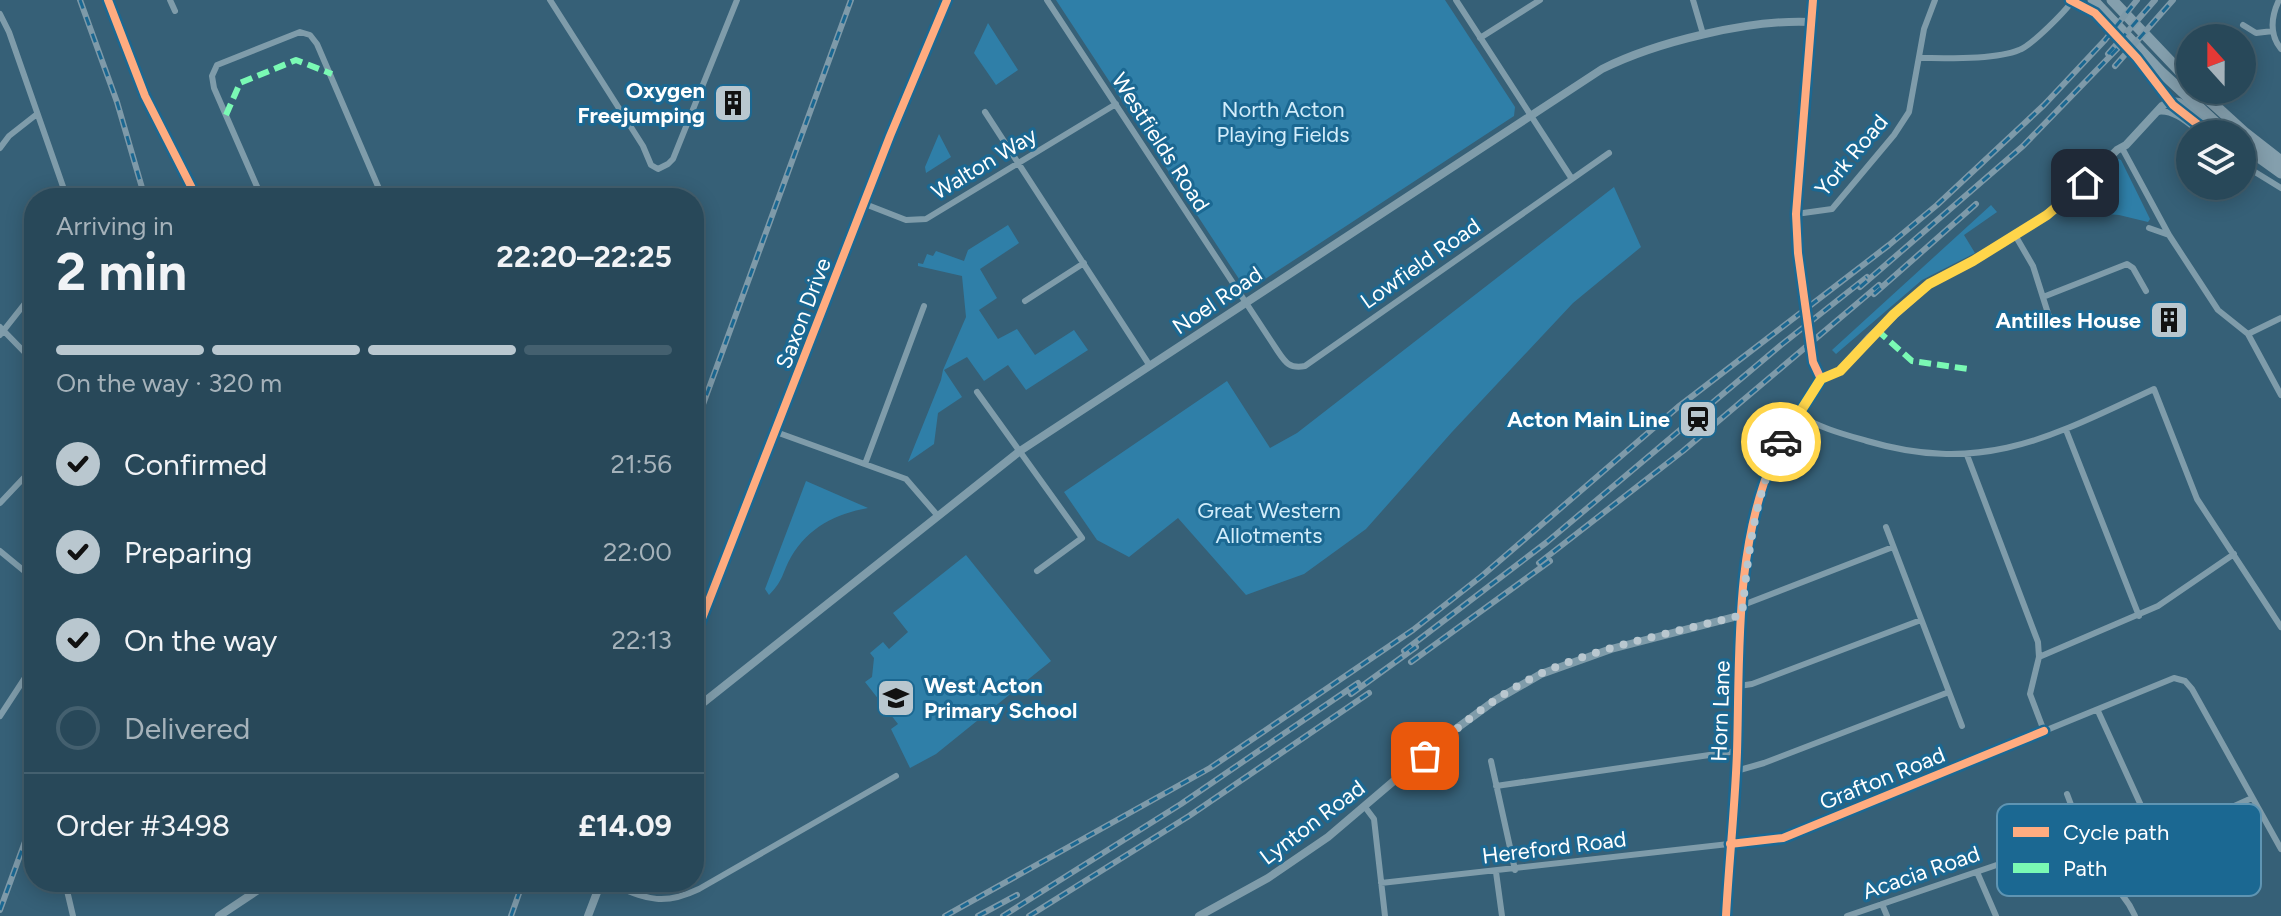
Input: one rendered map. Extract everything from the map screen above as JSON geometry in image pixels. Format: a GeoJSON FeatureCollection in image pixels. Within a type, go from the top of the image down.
{"type":"FeatureCollection","features":[{"type":"Feature","properties":{"kind":"highway"},"geometry":{"type":"LineString","coordinates":[[2112,0],[2176,67]]}},
{"type":"Feature","properties":{"kind":"highway"},"geometry":{"type":"LineString","coordinates":[[2096,3],[2160,71],[2213,120]]}},
{"type":"Feature","properties":{"kind":"highway"},"geometry":{"type":"LineString","coordinates":[[2213,104],[2281,161]]}},
{"type":"Feature","properties":{"kind":"highway"},"geometry":{"type":"LineString","coordinates":[[2256,155],[2281,173]]}},
{"type":"Feature","properties":{"kind":"main road"},"geometry":{"type":"LineString","coordinates":[[1813,0],[1796,214],[1815,366],[1821,379]]}},
{"type":"Feature","properties":{"kind":"main road","name":"Horn Lane"},"geometry":{"type":"LineString","coordinates":[[1726,916],[1736,771],[1742,610],[1748,553],[1759,502],[1774,458],[1821,379]]}},
{"type":"Feature","properties":{"kind":"street"},"geometry":{"type":"LineString","coordinates":[[170,0],[175,11]]}},
{"type":"Feature","properties":{"kind":"street"},"geometry":{"type":"LineString","coordinates":[[550,0],[643,146],[651,165],[658,169],[673,159],[737,0]]}},
{"type":"Feature","properties":{"kind":"street","name":"Saxon Drive"},"geometry":{"type":"LineString","coordinates":[[704,614],[890,136],[947,0]]}},
{"type":"Feature","properties":{"kind":"street","name":"Westfields Road"},"geometry":{"type":"LineString","coordinates":[[1047,0],[1246,302]]}},
{"type":"Feature","properties":{"kind":"street"},"geometry":{"type":"LineString","coordinates":[[1456,0],[1572,179],[1609,153]]}},
{"type":"Feature","properties":{"kind":"street"},"geometry":{"type":"LineString","coordinates":[[1480,38],[1540,0]]}},
{"type":"Feature","properties":{"kind":"street"},"geometry":{"type":"LineString","coordinates":[[1693,0],[1703,34]]}},
{"type":"Feature","properties":{"kind":"street","name":"York Road"},"geometry":{"type":"LineString","coordinates":[[1796,214],[1832,209],[1894,135],[1909,112],[1924,29],[1935,0]]}},
{"type":"Feature","properties":{"kind":"street"},"geometry":{"type":"LineString","coordinates":[[1920,58],[1967,58],[2020,50],[2065,11],[2073,0]]}},
{"type":"Feature","properties":{"kind":"street"},"geometry":{"type":"LineString","coordinates":[[2279,0],[2273,12],[2273,31],[2281,49]]}},
{"type":"Feature","properties":{"kind":"street"},"geometry":{"type":"LineString","coordinates":[[0,14],[64,188]]}},
{"type":"Feature","properties":{"kind":"street","name":"Noel Road"},"geometry":{"type":"LineString","coordinates":[[704,702],[1020,451],[1616,62],[1703,34],[1756,25],[1811,22]]}},
{"type":"Feature","properties":{"kind":"street"},"geometry":{"type":"LineString","coordinates":[[2256,33],[2273,31]]}},
{"type":"Feature","properties":{"kind":"street"},"geometry":{"type":"LineString","coordinates":[[258,188],[214,88],[212,76],[217,65],[300,32],[310,35],[317,44],[379,188]]}},
{"type":"Feature","properties":{"kind":"street"},"geometry":{"type":"LineString","coordinates":[[1821,379],[1840,371],[1870,337],[1929,284],[2015,235],[2066,200],[2171,101],[2179,102],[2208,120]]}},
{"type":"Feature","properties":{"kind":"street","name":"Walton Way"},"geometry":{"type":"LineString","coordinates":[[865,204],[906,220],[921,220],[1116,104]]}},
{"type":"Feature","properties":{"kind":"street"},"geometry":{"type":"LineString","coordinates":[[2156,112],[2165,110],[2183,120]]}},
{"type":"Feature","properties":{"kind":"street"},"geometry":{"type":"LineString","coordinates":[[985,112],[1150,366]]}},
{"type":"Feature","properties":{"kind":"street"},"geometry":{"type":"LineString","coordinates":[[0,148],[9,136],[37,114]]}},
{"type":"Feature","properties":{"kind":"street"},"geometry":{"type":"LineString","coordinates":[[2122,148],[2169,235],[2218,310],[2248,334],[2281,395]]}},
{"type":"Feature","properties":{"kind":"street"},"geometry":{"type":"LineString","coordinates":[[2256,173],[2281,188]]}},
{"type":"Feature","properties":{"kind":"street","name":"Lowfield Road"},"geometry":{"type":"LineString","coordinates":[[1246,302],[1287,365],[1295,368],[1305,366],[1572,179]]}},
{"type":"Feature","properties":{"kind":"street"},"geometry":{"type":"LineString","coordinates":[[2149,228],[2169,235]]}},
{"type":"Feature","properties":{"kind":"street"},"geometry":{"type":"LineString","coordinates":[[2015,235],[2033,266],[2052,326]]}},
{"type":"Feature","properties":{"kind":"street"},"geometry":{"type":"LineString","coordinates":[[1025,301],[1084,263]]}},
{"type":"Feature","properties":{"kind":"street"},"geometry":{"type":"LineString","coordinates":[[2043,297],[2127,264],[2133,268],[2146,291]]}},
{"type":"Feature","properties":{"kind":"street"},"geometry":{"type":"LineString","coordinates":[[24,304],[1,331],[24,353]]}},
{"type":"Feature","properties":{"kind":"street"},"geometry":{"type":"LineString","coordinates":[[865,464],[924,306]]}},
{"type":"Feature","properties":{"kind":"street"},"geometry":{"type":"LineString","coordinates":[[2248,334],[2281,318]]}},
{"type":"Feature","properties":{"kind":"street"},"geometry":{"type":"LineString","coordinates":[[1799,415],[1816,426],[1896,449],[1967,455],[2008,449],[2066,430],[2154,389],[2197,499],[2281,627]]}},
{"type":"Feature","properties":{"kind":"street"},"geometry":{"type":"LineString","coordinates":[[977,392],[1082,538],[1037,571]]}},
{"type":"Feature","properties":{"kind":"street"},"geometry":{"type":"LineString","coordinates":[[2066,430],[2139,616]]}},
{"type":"Feature","properties":{"kind":"street"},"geometry":{"type":"LineString","coordinates":[[776,432],[906,479],[938,516]]}},
{"type":"Feature","properties":{"kind":"street"},"geometry":{"type":"LineString","coordinates":[[1967,455],[2038,642],[2039,657],[2030,694],[2044,731]]}},
{"type":"Feature","properties":{"kind":"street"},"geometry":{"type":"LineString","coordinates":[[0,503],[24,478]]}},
{"type":"Feature","properties":{"kind":"street"},"geometry":{"type":"LineString","coordinates":[[1886,527],[1962,726]]}},
{"type":"Feature","properties":{"kind":"street"},"geometry":{"type":"LineString","coordinates":[[1742,610],[1893,547]]}},
{"type":"Feature","properties":{"kind":"street"},"geometry":{"type":"LineString","coordinates":[[0,551],[24,570]]}},
{"type":"Feature","properties":{"kind":"street"},"geometry":{"type":"LineString","coordinates":[[2039,657],[2158,606],[2234,554]]}},
{"type":"Feature","properties":{"kind":"street","name":"Lynton Road"},"geometry":{"type":"LineString","coordinates":[[1199,916],[1298,858],[1365,807],[1449,734],[1494,701],[1541,674],[1611,649],[1742,610]]}},
{"type":"Feature","properties":{"kind":"street"},"geometry":{"type":"LineString","coordinates":[[1739,686],[1752,684],[1921,620]]}},
{"type":"Feature","properties":{"kind":"street","name":"Grafton Road"},"geometry":{"type":"LineString","coordinates":[[1730,844],[1783,838],[2174,678],[2185,681],[2252,798]]}},
{"type":"Feature","properties":{"kind":"street"},"geometry":{"type":"LineString","coordinates":[[0,716],[24,679]]}},
{"type":"Feature","properties":{"kind":"street"},"geometry":{"type":"LineString","coordinates":[[1736,771],[1949,692]]}},
{"type":"Feature","properties":{"kind":"street"},"geometry":{"type":"LineString","coordinates":[[2098,711],[2140,804]]}},
{"type":"Feature","properties":{"kind":"street"},"geometry":{"type":"LineString","coordinates":[[1496,786],[1737,751]]}},
{"type":"Feature","properties":{"kind":"street"},"geometry":{"type":"LineString","coordinates":[[1491,761],[1515,870]]}},
{"type":"Feature","properties":{"kind":"street"},"geometry":{"type":"LineString","coordinates":[[704,886],[896,776]]}},
{"type":"Feature","properties":{"kind":"street"},"geometry":{"type":"LineString","coordinates":[[2067,794],[2071,804]]}},
{"type":"Feature","properties":{"kind":"street"},"geometry":{"type":"LineString","coordinates":[[2239,804],[2252,798],[2255,804]]}},
{"type":"Feature","properties":{"kind":"street"},"geometry":{"type":"LineString","coordinates":[[1365,807],[1374,819],[1385,916]]}},
{"type":"Feature","properties":{"kind":"street"},"geometry":{"type":"LineString","coordinates":[[2261,814],[2281,849]]}},
{"type":"Feature","properties":{"kind":"street","name":"Hereford Road"},"geometry":{"type":"LineString","coordinates":[[1381,883],[1730,844]]}},
{"type":"Feature","properties":{"kind":"street","name":"Acacia Road"},"geometry":{"type":"LineString","coordinates":[[1847,916],[1997,865]]}},
{"type":"Feature","properties":{"kind":"street"},"geometry":{"type":"LineString","coordinates":[[1496,872],[1502,916]]}},
{"type":"Feature","properties":{"kind":"street"},"geometry":{"type":"LineString","coordinates":[[1977,872],[1996,916]]}},
{"type":"Feature","properties":{"kind":"street"},"geometry":{"type":"LineString","coordinates":[[67,892],[73,916]]}},
{"type":"Feature","properties":{"kind":"street"},"geometry":{"type":"LineString","coordinates":[[219,916],[250,892]]}},
{"type":"Feature","properties":{"kind":"street"},"geometry":{"type":"LineString","coordinates":[[588,916],[599,892]]}},
{"type":"Feature","properties":{"kind":"street"},"geometry":{"type":"LineString","coordinates":[[629,892],[666,901],[692,892]]}},
{"type":"Feature","properties":{"kind":"street"},"geometry":{"type":"LineString","coordinates":[[2123,896],[2135,916]]}},
{"type":"Feature","properties":{"kind":"street"},"geometry":{"type":"LineString","coordinates":[[1882,904],[1887,916]]}},
{"type":"Feature","properties":{"kind":"green space","name":"North Acton Playing Fields"},"geometry":{"type":"Polygon","coordinates":[[[1056,0],[1445,0],[1515,107],[1514,116],[1253,287],[1246,287],[1056,0]]]}},
{"type":"Feature","properties":{"kind":"green space"},"geometry":{"type":"Polygon","coordinates":[[[988,23],[1018,70],[996,85],[974,53],[988,23]]]}},
{"type":"Feature","properties":{"kind":"green space"},"geometry":{"type":"Polygon","coordinates":[[[939,134],[951,157],[926,173],[925,167],[939,134]]]}},
{"type":"Feature","properties":{"kind":"green space"},"geometry":{"type":"Polygon","coordinates":[[[2116,158],[2121,160],[2150,219],[2148,222],[2119,215],[2068,211],[2067,207],[2116,158]]]}},
{"type":"Feature","properties":{"kind":"green space","name":"Great Western Allotments"},"geometry":{"type":"Polygon","coordinates":[[[1614,187],[1641,247],[1573,303],[1366,529],[1304,574],[1246,595],[1178,518],[1129,557],[1097,540],[1064,492],[1227,381],[1270,448],[1297,433],[1614,187]]]}},
{"type":"Feature","properties":{"kind":"green space"},"geometry":{"type":"Polygon","coordinates":[[[1991,205],[1997,212],[1964,235],[1975,253],[1922,280],[1836,354],[1832,350],[1991,205]]]}},
{"type":"Feature","properties":{"kind":"green space"},"geometry":{"type":"Polygon","coordinates":[[[1008,225],[1019,243],[980,269],[997,298],[979,310],[998,339],[1017,329],[1035,355],[1074,330],[1088,350],[1026,390],[1008,365],[984,381],[967,357],[944,370],[962,397],[938,413],[934,444],[908,462],[943,370],[966,317],[962,276],[918,266],[918,263],[923,264],[927,254],[933,256],[936,251],[964,261],[968,250],[1008,225]]]}},
{"type":"Feature","properties":{"kind":"green space"},"geometry":{"type":"Polygon","coordinates":[[[806,481],[868,508],[834,518],[815,530],[798,547],[769,595],[765,589],[806,481]]]}},
{"type":"Feature","properties":{"kind":"green space"},"geometry":{"type":"Polygon","coordinates":[[[966,555],[1051,661],[936,754],[910,768],[891,729],[898,724],[865,682],[872,677],[874,658],[870,653],[883,642],[889,649],[908,632],[893,613],[966,555]]]}},
{"type":"Feature","properties":{"kind":"railway"},"geometry":{"type":"LineString","coordinates":[[80,0],[117,102],[142,188]]}},
{"type":"Feature","properties":{"kind":"railway"},"geometry":{"type":"LineString","coordinates":[[704,402],[851,0]]}},
{"type":"Feature","properties":{"kind":"railway"},"geometry":{"type":"LineString","coordinates":[[945,916],[1210,768],[1413,630],[1483,575],[1678,407],[1937,205],[2044,105],[2105,40],[2137,0]]}},
{"type":"Feature","properties":{"kind":"railway"},"geometry":{"type":"LineString","coordinates":[[2108,54],[2155,0]]}},
{"type":"Feature","properties":{"kind":"railway"},"geometry":{"type":"LineString","coordinates":[[2115,66],[2173,0]]}},
{"type":"Feature","properties":{"kind":"railway"},"geometry":{"type":"LineString","coordinates":[[1860,287],[2023,146],[2118,48]]}},
{"type":"Feature","properties":{"kind":"railway"},"geometry":{"type":"LineString","coordinates":[[1874,294],[1976,204]]}},
{"type":"Feature","properties":{"kind":"railway"},"geometry":{"type":"LineString","coordinates":[[1404,651],[1547,542],[1781,345],[1867,277]]}},
{"type":"Feature","properties":{"kind":"railway"},"geometry":{"type":"LineString","coordinates":[[1539,563],[1683,451],[1879,285]]}},
{"type":"Feature","properties":{"kind":"railway"},"geometry":{"type":"LineString","coordinates":[[1411,662],[1550,561]]}},
{"type":"Feature","properties":{"kind":"railway"},"geometry":{"type":"LineString","coordinates":[[1351,694],[1416,647]]}},
{"type":"Feature","properties":{"kind":"railway"},"geometry":{"type":"LineString","coordinates":[[1003,916],[1181,804],[1358,683]]}},
{"type":"Feature","properties":{"kind":"railway"},"geometry":{"type":"LineString","coordinates":[[1029,916],[1189,816],[1369,693]]}},
{"type":"Feature","properties":{"kind":"railway"},"geometry":{"type":"LineString","coordinates":[[0,910],[24,844]]}},
{"type":"Feature","properties":{"kind":"railway"},"geometry":{"type":"LineString","coordinates":[[511,916],[519,892]]}},
{"type":"Feature","properties":{"kind":"railway"},"geometry":{"type":"LineString","coordinates":[[978,916],[1017,895]]}},
{"type":"Feature","properties":{"kind":"marked path"},"geometry":{"type":"LineString","coordinates":[[226,115],[240,83],[296,60],[332,74]]}},
{"type":"Feature","properties":{"kind":"marked path"},"geometry":{"type":"LineString","coordinates":[[1877,330],[1912,361],[1968,369]]}},
{"type":"Feature","properties":{"kind":"cycle path"},"geometry":{"type":"LineString","coordinates":[[108,0],[145,96],[192,188]]}},
{"type":"Feature","properties":{"kind":"cycle path"},"geometry":{"type":"LineString","coordinates":[[704,613],[890,136],[947,0]]}},
{"type":"Feature","properties":{"kind":"cycle path"},"geometry":{"type":"LineString","coordinates":[[1726,916],[1736,773],[1739,640],[1752,528],[1774,457],[1821,379],[1813,362],[1798,253],[1796,214],[1813,0]]}},
{"type":"Feature","properties":{"kind":"cycle path"},"geometry":{"type":"LineString","coordinates":[[2070,0],[2095,13],[2137,58],[2173,105],[2192,120]]}},
{"type":"Feature","properties":{"kind":"cycle path"},"geometry":{"type":"LineString","coordinates":[[1730,844],[1783,838],[2044,731]]}},
{"type":"Feature","properties":{"kind":"way so far"},"geometry":{"type":"LineString","coordinates":[[1425,756],[1494,701],[1541,674],[1611,649],[1742,615],[1748,553],[1759,502],[1781,442]]}},
{"type":"Feature","properties":{"kind":"place","name":"Oxygen Freejumping"},"geometry":{"type":"Point","coordinates":[733,103]}},
{"type":"Feature","properties":{"kind":"place","name":"Antilles House"},"geometry":{"type":"Point","coordinates":[2169,320]}},
{"type":"Feature","properties":{"kind":"place","name":"Acton Main Line"},"geometry":{"type":"Point","coordinates":[1698,419]}},
{"type":"Feature","properties":{"kind":"place","name":"West Acton Primary School"},"geometry":{"type":"Point","coordinates":[896,698]}},
{"type":"Feature","properties":{"kind":"route"},"geometry":{"type":"LineString","coordinates":[[1781,442],[1821,379],[1840,371],[1870,337],[1929,284],[2047,215],[2085,183]]}}]}
